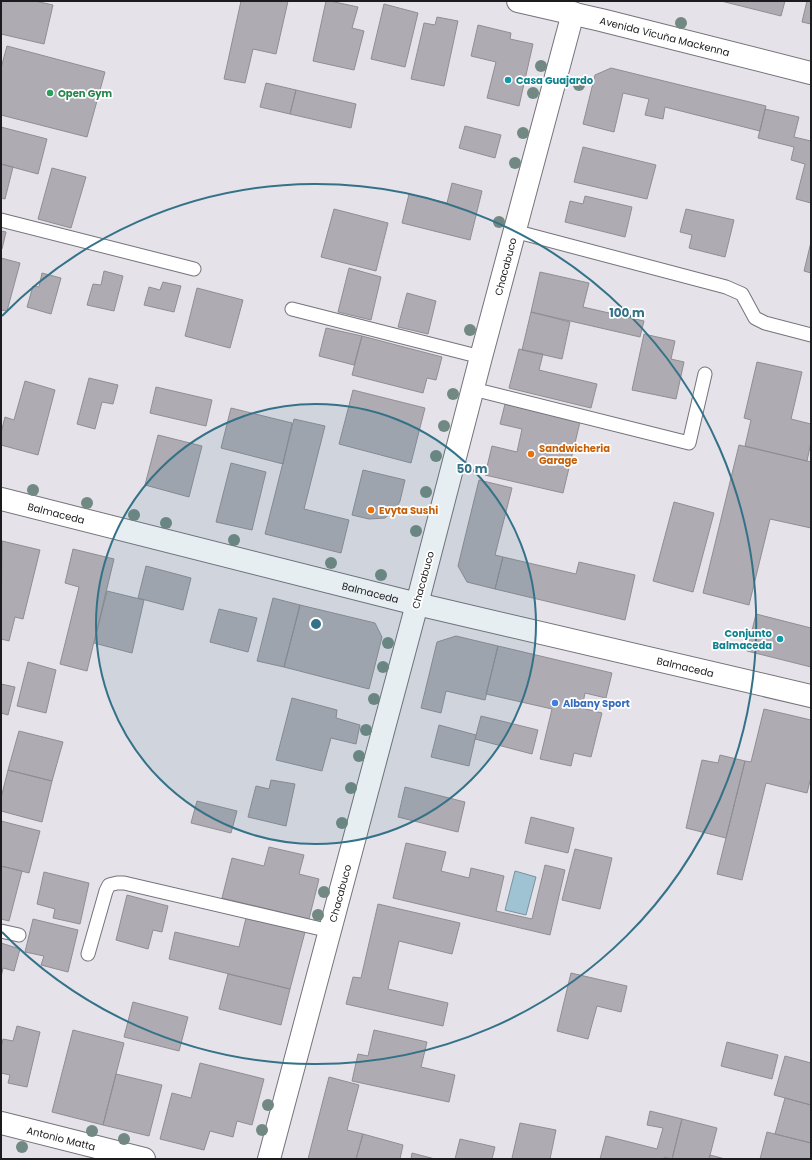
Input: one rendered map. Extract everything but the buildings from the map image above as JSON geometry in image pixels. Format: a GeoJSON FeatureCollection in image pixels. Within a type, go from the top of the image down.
{"type":"FeatureCollection","features":[{"type":"Feature","properties":{"kind":"main road","name":"Avenida Vicuña Mackenna"},"geometry":{"type":"LineString","coordinates":[[518,1],[574,7],[811,73]]}},
{"type":"Feature","properties":{"kind":"main road","name":"Chacabuco"},"geometry":{"type":"LineString","coordinates":[[269,1159],[574,7]]}},
{"type":"Feature","properties":{"kind":"main road","name":"Balmaceda"},"geometry":{"type":"LineString","coordinates":[[1,500],[417,604],[811,696]]}},
{"type":"Feature","properties":{"kind":"main road","name":"Antonio Matta"},"geometry":{"type":"LineString","coordinates":[[1,1123],[144,1159]]}},
{"type":"Feature","properties":{"kind":"lane"},"geometry":{"type":"LineString","coordinates":[[1,220],[194,269]]}},
{"type":"Feature","properties":{"kind":"lane"},"geometry":{"type":"LineString","coordinates":[[514,231],[726,287],[742,294],[754,318],[765,323],[811,335]]}},
{"type":"Feature","properties":{"kind":"lane"},"geometry":{"type":"LineString","coordinates":[[292,309],[481,357]]}},
{"type":"Feature","properties":{"kind":"lane"},"geometry":{"type":"LineString","coordinates":[[473,389],[689,443],[705,374]]}},
{"type":"Feature","properties":{"kind":"lane"},"geometry":{"type":"LineString","coordinates":[[88,954],[106,891],[109,885],[117,883],[330,931]]}},
{"type":"Feature","properties":{"kind":"lane"},"geometry":{"type":"LineString","coordinates":[[1,931],[19,936]]}},
{"type":"Feature","properties":{"kind":"water"},"geometry":{"type":"Polygon","coordinates":[[[515,871],[536,877],[526,915],[505,910],[515,871]]]}},
{"type":"Feature","properties":{"kind":"place","name":"Casa Guajardo"},"geometry":{"type":"Point","coordinates":[508,80]}},
{"type":"Feature","properties":{"kind":"place","name":"Open Gym"},"geometry":{"type":"Point","coordinates":[50,93]}},
{"type":"Feature","properties":{"kind":"place","name":"Sandwicheria Garage"},"geometry":{"type":"Point","coordinates":[531,454]}},
{"type":"Feature","properties":{"kind":"place","name":"Evyta Sushi"},"geometry":{"type":"Point","coordinates":[371,510]}},
{"type":"Feature","properties":{"kind":"place","name":"Conjunto Balmaceda"},"geometry":{"type":"Point","coordinates":[780,639]}},
{"type":"Feature","properties":{"kind":"place","name":"Albany Sport"},"geometry":{"type":"Point","coordinates":[555,703]}}]}
